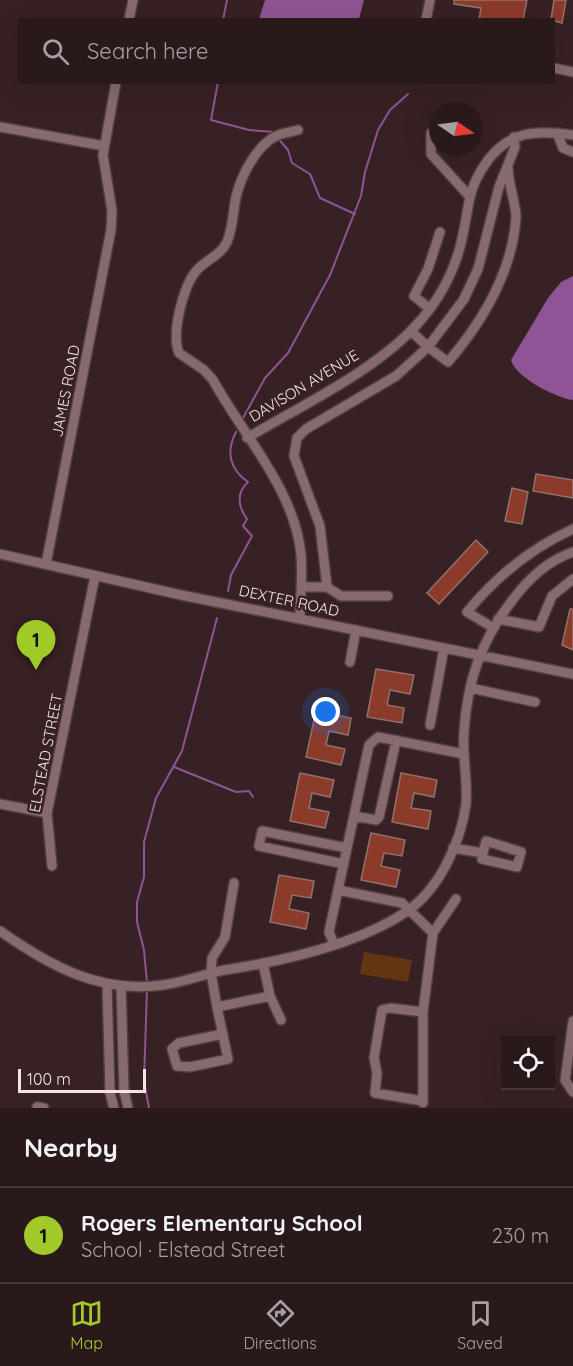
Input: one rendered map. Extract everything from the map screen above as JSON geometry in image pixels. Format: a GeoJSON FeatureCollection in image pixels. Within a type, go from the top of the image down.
{"type":"FeatureCollection","features":[{"type":"Feature","properties":{"kind":"street"},"geometry":{"type":"LineString","coordinates":[[129,18],[133,0]]}},
{"type":"Feature","properties":{"kind":"street"},"geometry":{"type":"LineString","coordinates":[[426,18],[430,0]]}},
{"type":"Feature","properties":{"kind":"street"},"geometry":{"type":"LineString","coordinates":[[555,68],[573,72]]}},
{"type":"Feature","properties":{"kind":"street"},"geometry":{"type":"LineString","coordinates":[[0,127],[104,146],[116,84]]}},
{"type":"Feature","properties":{"kind":"street"},"geometry":{"type":"LineString","coordinates":[[247,438],[213,380],[204,370],[179,353],[176,338],[178,324],[191,279],[199,268],[215,258],[228,239],[237,194],[248,166],[272,139],[298,130]]}},
{"type":"Feature","properties":{"kind":"street"},"geometry":{"type":"LineString","coordinates":[[327,587],[320,526],[294,456],[297,438],[306,429],[396,376],[428,347],[454,315],[474,279],[484,250],[499,187],[516,143],[514,137],[531,132],[573,135]]}},
{"type":"Feature","properties":{"kind":"street"},"geometry":{"type":"LineString","coordinates":[[557,133],[564,148],[573,152]]}},
{"type":"Feature","properties":{"kind":"street","name":"DAVISON AVENUE"},"geometry":{"type":"LineString","coordinates":[[300,619],[301,554],[293,521],[280,490],[247,438],[376,361],[411,331],[430,309],[449,278],[457,256],[470,197],[480,171],[503,143],[514,137]]}},
{"type":"Feature","properties":{"kind":"street","name":"JAMES ROAD"},"geometry":{"type":"LineString","coordinates":[[46,564],[111,222],[104,146]]}},
{"type":"Feature","properties":{"kind":"street"},"geometry":{"type":"LineString","coordinates":[[433,156],[470,197]]}},
{"type":"Feature","properties":{"kind":"street"},"geometry":{"type":"LineString","coordinates":[[411,331],[448,362],[471,335],[498,287],[508,259],[517,215],[510,192],[508,168]]}},
{"type":"Feature","properties":{"kind":"street"},"geometry":{"type":"LineString","coordinates":[[430,309],[414,296],[429,269],[440,232]]}},
{"type":"Feature","properties":{"kind":"street"},"geometry":{"type":"LineString","coordinates":[[573,529],[548,541],[512,567],[466,612],[495,623],[539,627],[552,596],[573,579]]}},
{"type":"Feature","properties":{"kind":"street"},"geometry":{"type":"LineString","coordinates":[[0,931],[45,962],[87,980],[121,986],[163,985],[263,963],[334,944],[369,931],[409,910],[441,874],[453,848],[466,804],[464,730],[478,655],[495,623],[524,584],[557,558],[573,552]]}},
{"type":"Feature","properties":{"kind":"street","name":"DEXTER ROAD"},"geometry":{"type":"LineString","coordinates":[[0,555],[573,674]]}},
{"type":"Feature","properties":{"kind":"street","name":"ELSTEAD STREET"},"geometry":{"type":"LineString","coordinates":[[52,866],[47,813],[95,576]]}},
{"type":"Feature","properties":{"kind":"street"},"geometry":{"type":"LineString","coordinates":[[301,587],[327,587],[341,596],[388,596]]}},
{"type":"Feature","properties":{"kind":"street"},"geometry":{"type":"LineString","coordinates":[[350,662],[356,630]]}},
{"type":"Feature","properties":{"kind":"street"},"geometry":{"type":"LineString","coordinates":[[430,725],[444,648]]}},
{"type":"Feature","properties":{"kind":"street"},"geometry":{"type":"LineString","coordinates":[[471,688],[535,702]]}},
{"type":"Feature","properties":{"kind":"street"},"geometry":{"type":"LineString","coordinates":[[334,944],[329,932],[369,745],[378,737],[464,754]]}},
{"type":"Feature","properties":{"kind":"street"},"geometry":{"type":"LineString","coordinates":[[354,816],[376,820],[380,817],[396,741]]}},
{"type":"Feature","properties":{"kind":"street"},"geometry":{"type":"LineString","coordinates":[[0,804],[47,813]]}},
{"type":"Feature","properties":{"kind":"street"},"geometry":{"type":"LineString","coordinates":[[344,864],[259,846],[262,831],[347,848]]}},
{"type":"Feature","properties":{"kind":"street"},"geometry":{"type":"LineString","coordinates":[[453,848],[483,853]]}},
{"type":"Feature","properties":{"kind":"street"},"geometry":{"type":"LineString","coordinates":[[223,1034],[179,1043],[172,1049],[177,1066],[190,1067],[228,1059],[211,973],[212,958],[225,937],[234,883]]}},
{"type":"Feature","properties":{"kind":"street"},"geometry":{"type":"LineString","coordinates":[[338,891],[402,903],[433,933]]}},
{"type":"Feature","properties":{"kind":"street"},"geometry":{"type":"LineString","coordinates":[[423,1012],[390,1008],[382,1010],[374,1058],[377,1073],[375,1093],[423,1102],[423,1012],[433,933],[456,899]]}},
{"type":"Feature","properties":{"kind":"street"},"geometry":{"type":"LineString","coordinates":[[263,963],[270,996],[281,1020]]}},
{"type":"Feature","properties":{"kind":"street"},"geometry":{"type":"LineString","coordinates":[[107,984],[110,1093],[114,1108]]}},
{"type":"Feature","properties":{"kind":"street"},"geometry":{"type":"LineString","coordinates":[[121,986],[124,1091],[128,1108]]}},
{"type":"Feature","properties":{"kind":"street"},"geometry":{"type":"LineString","coordinates":[[217,1007],[270,996]]}},
{"type":"Feature","properties":{"kind":"street"},"geometry":{"type":"LineString","coordinates":[[573,1021],[565,1080],[566,1086],[573,1092]]}},
{"type":"Feature","properties":{"kind":"shaded area"},"geometry":{"type":"Polygon","coordinates":[[[265,0],[364,0],[359,18],[259,18],[265,0]]]}},
{"type":"Feature","properties":{"kind":"shaded area"},"geometry":{"type":"Polygon","coordinates":[[[573,276],[573,400],[537,386],[514,367],[511,360],[548,298],[561,282],[573,276]]]}},
{"type":"Feature","properties":{"kind":"shaded area"},"geometry":{"type":"Polygon","coordinates":[[[364,952],[412,960],[408,982],[360,974],[364,952]]]}},
{"type":"Feature","properties":{"kind":"building"},"geometry":{"type":"Polygon","coordinates":[[[454,0],[527,0],[523,18],[479,18],[481,8],[454,4],[454,0]]]}},
{"type":"Feature","properties":{"kind":"building"},"geometry":{"type":"Polygon","coordinates":[[[554,0],[566,0],[562,23],[551,18],[554,0]]]}},
{"type":"Feature","properties":{"kind":"building"},"geometry":{"type":"Polygon","coordinates":[[[536,474],[573,480],[573,498],[533,491],[536,474]]]}},
{"type":"Feature","properties":{"kind":"building"},"geometry":{"type":"Polygon","coordinates":[[[512,488],[528,492],[522,524],[505,521],[512,488]]]}},
{"type":"Feature","properties":{"kind":"building"},"geometry":{"type":"Polygon","coordinates":[[[476,540],[488,552],[439,604],[427,593],[476,540]]]}},
{"type":"Feature","properties":{"kind":"building"},"geometry":{"type":"Polygon","coordinates":[[[570,609],[573,609],[573,650],[562,645],[570,609]]]}},
{"type":"Feature","properties":{"kind":"building"},"geometry":{"type":"Polygon","coordinates":[[[376,669],[414,675],[410,694],[390,690],[387,705],[404,708],[402,723],[367,717],[376,669]]]}},
{"type":"Feature","properties":{"kind":"building"},"geometry":{"type":"Polygon","coordinates":[[[316,711],[351,718],[348,735],[329,731],[326,745],[345,749],[341,765],[306,757],[316,711]]]}},
{"type":"Feature","properties":{"kind":"building"},"geometry":{"type":"Polygon","coordinates":[[[300,773],[334,780],[330,797],[312,793],[309,808],[329,812],[325,828],[290,821],[300,773]]]}},
{"type":"Feature","properties":{"kind":"building"},"geometry":{"type":"Polygon","coordinates":[[[401,773],[437,780],[434,797],[414,793],[411,808],[431,811],[428,829],[392,822],[401,773]]]}},
{"type":"Feature","properties":{"kind":"building"},"geometry":{"type":"Polygon","coordinates":[[[371,833],[405,840],[402,856],[384,853],[381,866],[400,870],[396,887],[361,880],[371,833]]]}},
{"type":"Feature","properties":{"kind":"building"},"geometry":{"type":"Polygon","coordinates":[[[279,875],[314,881],[311,898],[292,895],[289,909],[309,913],[306,929],[270,922],[279,875]]]}},
{"type":"Feature","properties":{"kind":"waterway"},"geometry":{"type":"LineString","coordinates":[[223,18],[227,0]]}},
{"type":"Feature","properties":{"kind":"waterway"},"geometry":{"type":"LineString","coordinates":[[218,84],[211,120],[249,130],[274,132]]}},
{"type":"Feature","properties":{"kind":"waterway"},"geometry":{"type":"LineString","coordinates":[[243,418],[265,378],[288,353],[330,275],[361,196],[365,172],[378,130],[390,110],[408,94]]}},
{"type":"Feature","properties":{"kind":"waterway"},"geometry":{"type":"LineString","coordinates":[[277,137],[288,150],[292,163],[310,174],[320,198],[355,214]]}},
{"type":"Feature","properties":{"kind":"waterway"},"geometry":{"type":"LineString","coordinates":[[228,591],[231,575],[252,536],[243,526],[247,519],[240,500],[240,495],[248,482],[233,465],[230,453],[236,432]]}},
{"type":"Feature","properties":{"kind":"waterway"},"geometry":{"type":"LineString","coordinates":[[147,983],[144,950],[137,922],[137,902],[144,877],[144,842],[156,798],[182,751],[217,618]]}},
{"type":"Feature","properties":{"kind":"waterway"},"geometry":{"type":"LineString","coordinates":[[174,767],[236,792],[249,791],[253,797]]}},
{"type":"Feature","properties":{"kind":"waterway"},"geometry":{"type":"LineString","coordinates":[[147,989],[144,1081],[149,1108]]}},
{"type":"Feature","properties":{"kind":"place","name":"Rogers Elementary School"},"geometry":{"type":"Point","coordinates":[36,670]}}]}
